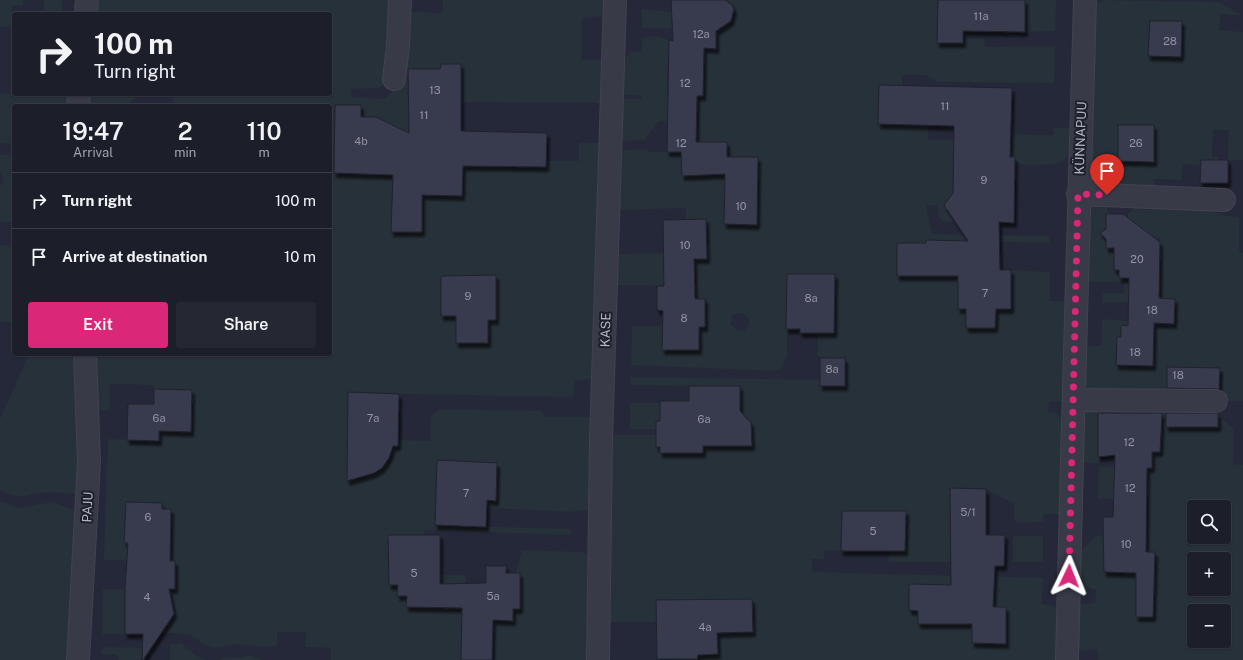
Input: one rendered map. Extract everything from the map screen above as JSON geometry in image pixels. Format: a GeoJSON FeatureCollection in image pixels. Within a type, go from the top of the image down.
{"type":"FeatureCollection","features":[{"type":"Feature","properties":{"kind":"street"},"geometry":{"type":"LineString","coordinates":[[86,12],[87,0]]}},
{"type":"Feature","properties":{"kind":"street"},"geometry":{"type":"LineString","coordinates":[[394,79],[398,46],[400,0]]}},
{"type":"Feature","properties":{"kind":"street","name":"KASE"},"geometry":{"type":"LineString","coordinates":[[598,660],[601,440],[615,0]]}},
{"type":"Feature","properties":{"kind":"street","name":"KÜNNAPUU"},"geometry":{"type":"LineString","coordinates":[[1067,660],[1078,194],[1085,0]]}},
{"type":"Feature","properties":{"kind":"street"},"geometry":{"type":"LineString","coordinates":[[1078,194],[1224,200]]}},
{"type":"Feature","properties":{"kind":"street","name":"PAJU"},"geometry":{"type":"LineString","coordinates":[[78,660],[89,462],[85,356]]}},
{"type":"Feature","properties":{"kind":"street"},"geometry":{"type":"LineString","coordinates":[[1074,400],[1216,401]]}},
{"type":"Feature","properties":{"kind":"shaded area"},"geometry":{"type":"Polygon","coordinates":[[[0,0],[23,0],[23,5],[12,5],[12,27],[0,27],[0,0]]]}},
{"type":"Feature","properties":{"kind":"shaded area"},"geometry":{"type":"Polygon","coordinates":[[[44,0],[62,0],[62,12],[44,12],[44,0]]]}},
{"type":"Feature","properties":{"kind":"shaded area"},"geometry":{"type":"Polygon","coordinates":[[[95,0],[393,0],[388,79],[379,88],[350,89],[352,97],[384,99],[403,79],[410,12],[443,13],[443,0],[605,0],[605,16],[582,18],[581,60],[604,60],[602,101],[600,103],[461,102],[461,64],[441,65],[440,69],[408,69],[408,128],[436,128],[435,195],[462,196],[463,166],[546,167],[546,161],[579,161],[579,143],[600,143],[591,379],[574,381],[573,397],[348,393],[347,444],[361,477],[382,466],[388,458],[392,446],[398,446],[398,440],[430,441],[431,416],[439,409],[542,411],[546,417],[591,417],[589,503],[587,510],[572,512],[487,508],[487,500],[496,500],[497,463],[459,461],[436,485],[435,525],[571,529],[571,535],[425,530],[424,535],[388,535],[389,585],[398,585],[398,596],[407,596],[407,607],[432,607],[440,575],[466,575],[466,610],[480,620],[512,621],[513,609],[520,609],[520,573],[516,573],[522,550],[582,552],[586,554],[588,558],[587,660],[331,660],[331,648],[306,647],[306,632],[277,632],[277,646],[263,647],[238,644],[216,648],[207,646],[190,635],[172,633],[161,634],[161,621],[171,620],[174,613],[173,608],[170,606],[169,589],[175,589],[175,561],[104,560],[108,439],[159,441],[154,385],[110,384],[109,410],[93,410],[97,382],[97,356],[332,356],[332,104],[169,104],[169,102],[173,102],[173,96],[332,96],[332,12],[94,12],[95,0]],[[393,164],[391,233],[405,234],[407,165],[393,164]]]}},
{"type":"Feature","properties":{"kind":"shaded area"},"geometry":{"type":"Polygon","coordinates":[[[721,0],[938,0],[937,43],[963,43],[963,39],[984,39],[985,47],[1055,46],[1054,83],[937,82],[926,75],[902,75],[902,85],[879,85],[878,124],[928,125],[928,140],[960,140],[971,134],[1053,135],[1054,128],[1070,128],[1068,155],[1059,162],[1031,165],[1013,164],[954,156],[953,197],[946,206],[955,222],[942,221],[939,217],[937,205],[926,205],[932,234],[1047,236],[1050,238],[1051,243],[926,240],[926,243],[897,243],[897,276],[958,276],[966,309],[966,328],[995,328],[996,309],[1011,309],[1011,270],[1050,272],[1050,301],[1063,301],[1065,304],[1064,398],[1062,401],[1049,402],[1048,412],[1056,413],[1064,420],[1061,514],[1044,514],[1043,522],[1020,523],[1014,520],[1014,504],[986,489],[950,488],[950,562],[889,562],[888,551],[905,551],[906,511],[842,511],[841,551],[824,550],[824,559],[812,559],[812,572],[1043,578],[1042,604],[1054,606],[1056,608],[1057,660],[664,660],[697,659],[698,655],[717,654],[717,633],[752,632],[752,599],[657,600],[657,622],[608,622],[611,435],[656,435],[656,447],[660,447],[660,453],[702,453],[703,446],[746,440],[752,434],[751,423],[746,417],[740,417],[740,386],[631,385],[630,377],[820,380],[820,386],[845,386],[845,359],[818,357],[818,333],[834,321],[834,274],[787,274],[787,355],[782,367],[776,371],[631,365],[632,326],[663,326],[699,350],[699,327],[705,307],[708,307],[707,299],[695,299],[694,286],[615,285],[616,254],[664,253],[707,258],[706,230],[699,219],[686,219],[686,208],[618,210],[621,150],[645,149],[651,152],[695,152],[687,122],[659,121],[644,140],[621,141],[621,99],[641,99],[642,95],[621,95],[624,60],[630,52],[642,52],[642,38],[657,36],[669,40],[667,95],[703,96],[704,48],[716,49],[716,25],[732,20],[734,13],[731,4],[721,0]],[[736,313],[732,316],[731,325],[738,331],[745,330],[749,325],[749,318],[742,313],[736,313]]]}},
{"type":"Feature","properties":{"kind":"shaded area"},"geometry":{"type":"Polygon","coordinates":[[[1025,0],[1056,0],[1055,31],[1025,32],[1025,0]]]}},
{"type":"Feature","properties":{"kind":"shaded area"},"geometry":{"type":"Polygon","coordinates":[[[1104,0],[1221,3],[1243,16],[1221,14],[1219,30],[1243,32],[1243,160],[1228,160],[1229,130],[1213,130],[1212,157],[1218,157],[1218,167],[1212,160],[1201,160],[1201,165],[1182,164],[1181,180],[1154,179],[1154,188],[1088,185],[1095,4],[1104,0]]]}},
{"type":"Feature","properties":{"kind":"shaded area"},"geometry":{"type":"Polygon","coordinates":[[[642,9],[681,13],[687,28],[642,28],[642,9]]]}},
{"type":"Feature","properties":{"kind":"shaded area"},"geometry":{"type":"Polygon","coordinates":[[[12,90],[12,96],[68,96],[70,104],[12,104],[12,144],[0,143],[0,93],[9,94],[12,90]]]}},
{"type":"Feature","properties":{"kind":"shaded area"},"geometry":{"type":"Polygon","coordinates":[[[88,96],[135,96],[135,100],[131,100],[131,104],[89,104],[88,96]]]}},
{"type":"Feature","properties":{"kind":"shaded area"},"geometry":{"type":"Polygon","coordinates":[[[0,155],[12,155],[12,222],[0,222],[0,187],[4,179],[0,173],[0,155]]]}},
{"type":"Feature","properties":{"kind":"shaded area"},"geometry":{"type":"Polygon","coordinates":[[[1106,205],[1109,214],[1106,229],[1100,233],[1114,248],[1114,270],[1119,270],[1119,278],[1126,278],[1126,282],[1132,284],[1159,278],[1160,238],[1127,238],[1128,214],[1134,208],[1151,210],[1158,206],[1208,210],[1227,216],[1239,217],[1239,252],[1243,253],[1243,401],[1220,401],[1221,384],[1206,393],[1085,391],[1085,346],[1101,346],[1102,319],[1127,321],[1128,317],[1174,324],[1175,299],[1129,298],[1129,302],[1102,303],[1103,293],[1124,293],[1125,282],[1086,282],[1087,206],[1106,205]]]}},
{"type":"Feature","properties":{"kind":"shaded area"},"geometry":{"type":"Polygon","coordinates":[[[0,245],[12,245],[12,322],[0,322],[0,245]]]}},
{"type":"Feature","properties":{"kind":"shaded area"},"geometry":{"type":"Polygon","coordinates":[[[28,356],[76,356],[79,493],[69,494],[44,492],[19,496],[6,493],[0,489],[0,419],[28,356]]]}},
{"type":"Feature","properties":{"kind":"shaded area"},"geometry":{"type":"Polygon","coordinates":[[[630,403],[660,403],[660,421],[656,421],[656,429],[630,429],[630,403]]]}},
{"type":"Feature","properties":{"kind":"shaded area"},"geometry":{"type":"Polygon","coordinates":[[[1163,408],[1210,410],[1218,415],[1234,429],[1233,464],[1243,465],[1243,660],[1099,660],[1097,650],[1094,649],[1083,651],[1078,649],[1079,606],[1080,604],[1095,603],[1096,590],[1079,585],[1081,551],[1097,535],[1109,537],[1104,559],[1104,572],[1141,573],[1142,576],[1155,576],[1155,552],[1143,552],[1144,532],[1147,532],[1148,500],[1098,499],[1099,467],[1152,468],[1152,452],[1163,408]],[[1166,414],[1166,427],[1218,427],[1218,415],[1166,414]]]}},
{"type":"Feature","properties":{"kind":"shaded area"},"geometry":{"type":"Polygon","coordinates":[[[1086,411],[1098,411],[1099,463],[1084,463],[1083,419],[1086,411]]]}},
{"type":"Feature","properties":{"kind":"shaded area"},"geometry":{"type":"Polygon","coordinates":[[[0,501],[18,508],[52,502],[75,510],[76,555],[69,608],[67,660],[0,660],[0,501]]]}},
{"type":"Feature","properties":{"kind":"shaded area"},"geometry":{"type":"Polygon","coordinates":[[[1013,536],[1043,536],[1043,562],[1013,562],[1013,536]]]}},
{"type":"Feature","properties":{"kind":"shaded area"},"geometry":{"type":"Polygon","coordinates":[[[103,589],[125,589],[125,634],[102,634],[103,589]]]}},
{"type":"Feature","properties":{"kind":"shaded area"},"geometry":{"type":"Polygon","coordinates":[[[181,643],[195,655],[206,660],[170,660],[170,645],[181,643]]]}},
{"type":"Feature","properties":{"kind":"shaded area"},"geometry":{"type":"Polygon","coordinates":[[[102,647],[150,648],[150,655],[142,655],[142,660],[119,660],[117,655],[101,654],[102,647]]]}},
{"type":"Feature","properties":{"kind":"shaded area"},"geometry":{"type":"Polygon","coordinates":[[[249,655],[262,660],[219,660],[225,657],[238,658],[249,655]]]}},
{"type":"Feature","properties":{"kind":"building"},"geometry":{"type":"Polygon","coordinates":[[[671,0],[725,0],[731,4],[734,9],[731,21],[716,31],[716,49],[704,48],[703,96],[697,96],[696,142],[727,142],[727,157],[758,157],[757,225],[724,224],[725,174],[682,176],[681,152],[667,152],[669,40],[673,41],[671,0]]]}},
{"type":"Feature","properties":{"kind":"building"},"geometry":{"type":"Polygon","coordinates":[[[938,0],[1025,0],[1025,32],[963,31],[963,43],[937,43],[938,0]]]}},
{"type":"Feature","properties":{"kind":"building"},"geometry":{"type":"Polygon","coordinates":[[[1150,21],[1182,21],[1181,57],[1148,56],[1150,21]]]}},
{"type":"Feature","properties":{"kind":"building"},"geometry":{"type":"Polygon","coordinates":[[[441,64],[461,64],[461,131],[547,133],[546,167],[463,166],[462,196],[422,195],[422,232],[391,232],[393,175],[334,173],[335,105],[361,105],[361,117],[376,117],[409,133],[408,69],[440,69],[441,64]]]}},
{"type":"Feature","properties":{"kind":"building"},"geometry":{"type":"Polygon","coordinates":[[[879,85],[1012,88],[1010,157],[1015,157],[1014,223],[999,222],[1000,270],[1011,270],[1011,309],[996,309],[995,328],[966,328],[966,309],[958,309],[958,276],[897,276],[897,243],[926,243],[926,240],[968,241],[944,205],[953,193],[954,126],[878,124],[879,85]]]}},
{"type":"Feature","properties":{"kind":"building"},"geometry":{"type":"Polygon","coordinates":[[[1118,125],[1154,125],[1154,162],[1118,161],[1118,125]]]}},
{"type":"Feature","properties":{"kind":"building"},"geometry":{"type":"Polygon","coordinates":[[[1201,160],[1228,160],[1228,183],[1200,183],[1201,160]]]}},
{"type":"Feature","properties":{"kind":"building"},"geometry":{"type":"Polygon","coordinates":[[[1106,214],[1123,214],[1160,242],[1159,298],[1175,299],[1174,324],[1154,323],[1153,366],[1116,365],[1117,337],[1121,337],[1121,325],[1128,326],[1129,278],[1119,278],[1119,270],[1114,270],[1114,248],[1106,248],[1106,239],[1100,233],[1106,229],[1106,214]]]}},
{"type":"Feature","properties":{"kind":"building"},"geometry":{"type":"Polygon","coordinates":[[[706,219],[707,259],[694,259],[695,299],[705,299],[705,327],[699,327],[699,350],[662,350],[663,311],[657,310],[657,286],[664,286],[663,220],[706,219]]]}},
{"type":"Feature","properties":{"kind":"building"},"geometry":{"type":"Polygon","coordinates":[[[787,274],[835,274],[834,333],[800,333],[800,329],[786,329],[787,274]]]}},
{"type":"Feature","properties":{"kind":"building"},"geometry":{"type":"Polygon","coordinates":[[[496,275],[496,320],[488,320],[488,343],[456,343],[456,316],[441,316],[441,276],[496,275]]]}},
{"type":"Feature","properties":{"kind":"building"},"geometry":{"type":"Polygon","coordinates":[[[820,358],[845,358],[845,386],[820,386],[820,358]]]}},
{"type":"Feature","properties":{"kind":"building"},"geometry":{"type":"Polygon","coordinates":[[[1167,367],[1220,368],[1219,389],[1167,388],[1167,367]]]}},
{"type":"Feature","properties":{"kind":"building"},"geometry":{"type":"Polygon","coordinates":[[[689,386],[740,386],[740,411],[751,423],[752,446],[703,446],[703,453],[660,453],[660,447],[656,447],[656,421],[660,421],[660,401],[689,401],[689,386]]]}},
{"type":"Feature","properties":{"kind":"building"},"geometry":{"type":"Polygon","coordinates":[[[154,389],[192,390],[191,432],[159,431],[159,441],[127,440],[128,404],[154,404],[154,389]]]}},
{"type":"Feature","properties":{"kind":"building"},"geometry":{"type":"Polygon","coordinates":[[[348,392],[399,394],[398,446],[393,446],[389,458],[382,468],[374,473],[347,481],[348,392]]]}},
{"type":"Feature","properties":{"kind":"building"},"geometry":{"type":"Polygon","coordinates":[[[1098,413],[1162,413],[1160,452],[1152,452],[1152,468],[1147,468],[1146,552],[1155,552],[1153,617],[1136,617],[1136,573],[1104,572],[1103,517],[1113,517],[1115,455],[1098,457],[1098,413]]]}},
{"type":"Feature","properties":{"kind":"building"},"geometry":{"type":"Polygon","coordinates":[[[1166,413],[1218,413],[1218,427],[1166,427],[1166,413]]]}},
{"type":"Feature","properties":{"kind":"building"},"geometry":{"type":"Polygon","coordinates":[[[437,460],[497,463],[496,501],[487,500],[486,527],[435,525],[437,460]]]}},
{"type":"Feature","properties":{"kind":"building"},"geometry":{"type":"Polygon","coordinates":[[[950,488],[986,489],[986,535],[1005,535],[1004,566],[995,566],[993,607],[1006,607],[1006,644],[972,643],[972,624],[918,624],[918,611],[909,610],[909,584],[951,585],[950,488]]]}},
{"type":"Feature","properties":{"kind":"building"},"geometry":{"type":"Polygon","coordinates":[[[126,502],[162,503],[162,509],[171,509],[170,561],[175,561],[175,589],[169,589],[174,614],[143,660],[143,634],[125,634],[125,589],[128,543],[124,543],[126,502]]]}},
{"type":"Feature","properties":{"kind":"building"},"geometry":{"type":"Polygon","coordinates":[[[842,511],[906,511],[905,551],[841,551],[842,511]]]}},
{"type":"Feature","properties":{"kind":"building"},"geometry":{"type":"Polygon","coordinates":[[[388,535],[440,535],[440,584],[486,583],[486,566],[506,566],[506,573],[520,573],[520,609],[513,609],[513,621],[493,620],[492,660],[461,660],[462,608],[406,607],[407,596],[397,596],[398,585],[389,585],[388,535]]]}},
{"type":"Feature","properties":{"kind":"building"},"geometry":{"type":"Polygon","coordinates":[[[752,599],[753,632],[717,633],[718,654],[698,655],[697,659],[657,659],[656,600],[752,599]]]}},
{"type":"Feature","properties":{"kind":"route"},"geometry":{"type":"LineString","coordinates":[[1069,576],[1078,194],[1107,195]]}}]}
